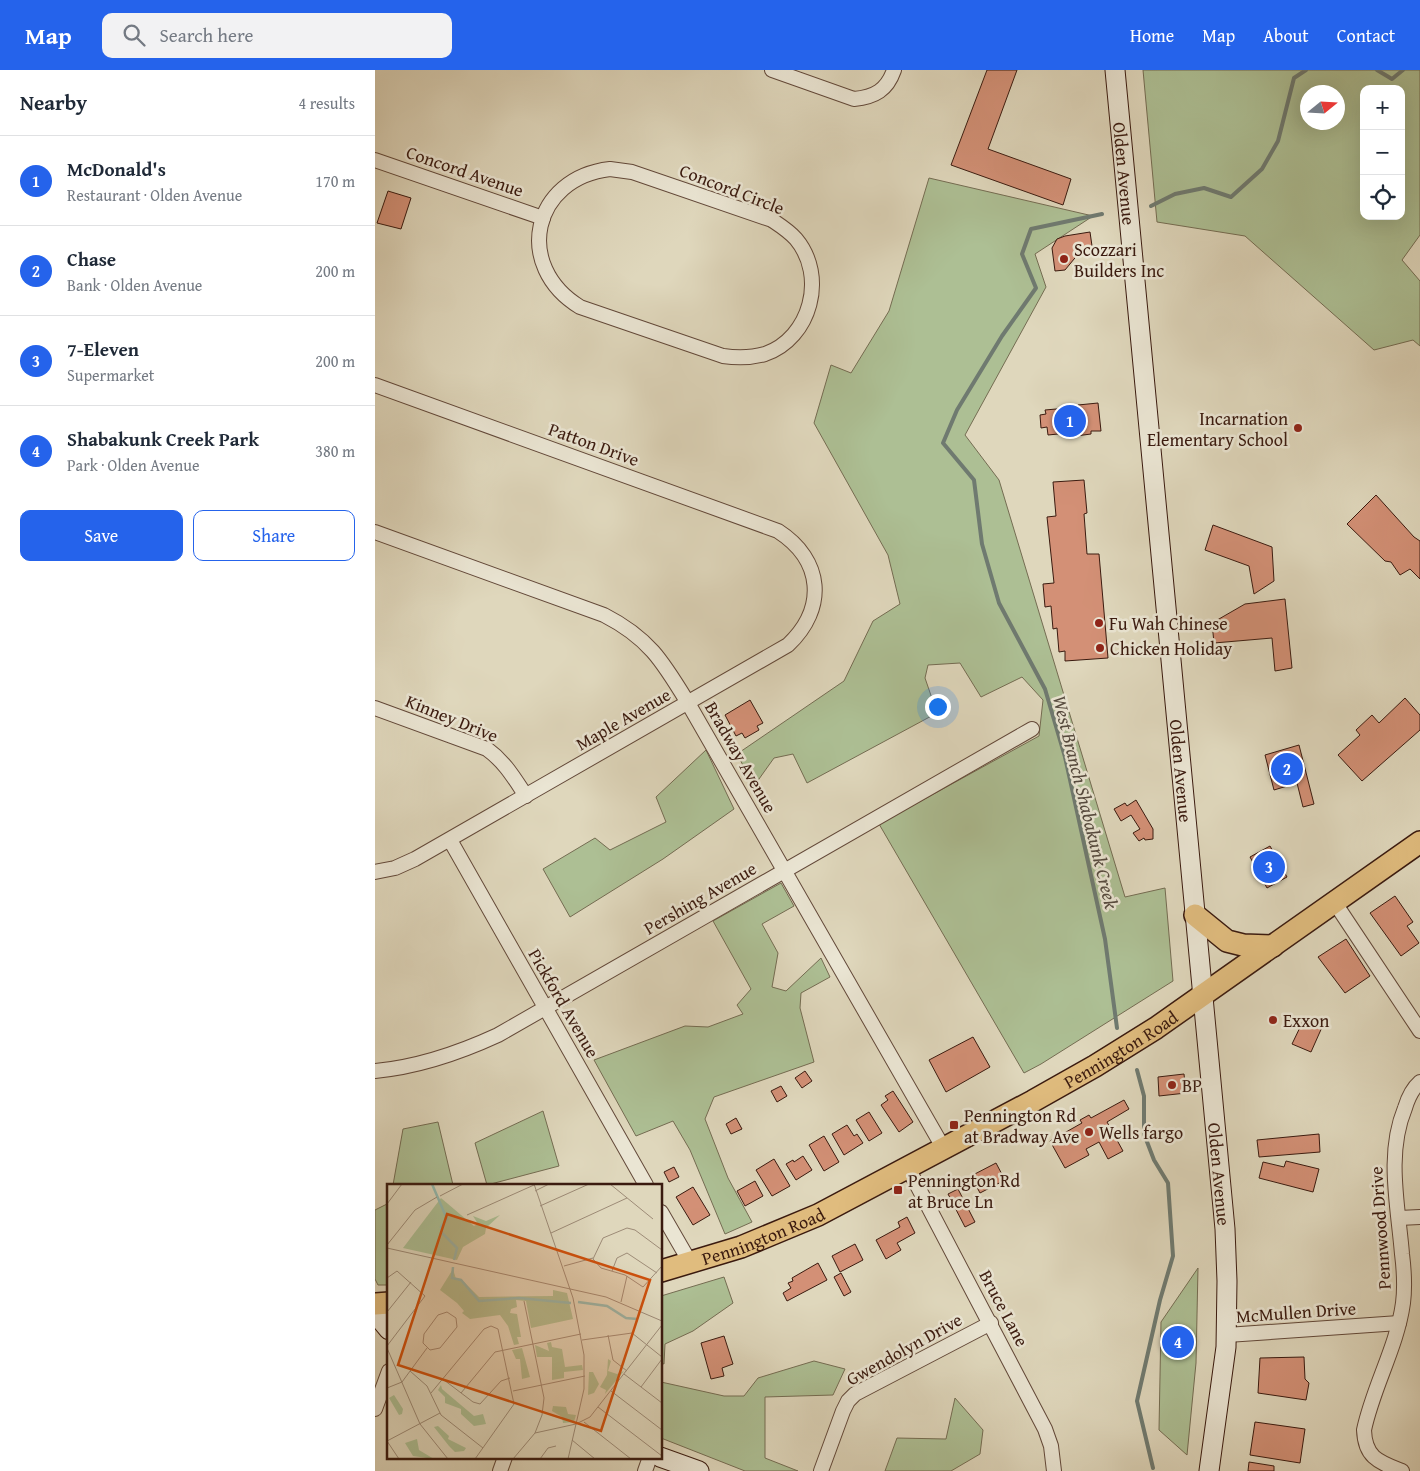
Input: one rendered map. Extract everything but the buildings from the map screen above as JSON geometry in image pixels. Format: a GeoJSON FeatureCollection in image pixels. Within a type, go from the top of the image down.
{"type":"FeatureCollection","features":[{"type":"Feature","properties":{"kind":"main road","name":"Olden Avenue"},"geometry":{"type":"LineString","coordinates":[[1115,70],[1225,1229],[1227,1335],[1209,1471]]}},
{"type":"Feature","properties":{"kind":"main road","name":"Pennington Road"},"geometry":{"type":"LineString","coordinates":[[663,1271],[741,1248],[818,1215],[944,1149],[1095,1066],[1156,1028],[1420,842]]}},
{"type":"Feature","properties":{"kind":"main road"},"geometry":{"type":"LineString","coordinates":[[1195,915],[1227,941],[1243,945],[1273,946]]}},
{"type":"Feature","properties":{"kind":"main road"},"geometry":{"type":"LineString","coordinates":[[375,1313],[387,1328]]}},
{"type":"Feature","properties":{"kind":"main road"},"geometry":{"type":"LineString","coordinates":[[663,1458],[699,1471]]}},
{"type":"Feature","properties":{"kind":"street"},"geometry":{"type":"LineString","coordinates":[[772,70],[854,99],[866,98],[877,94],[885,87],[894,70]]}},
{"type":"Feature","properties":{"kind":"street","name":"Concord Avenue"},"geometry":{"type":"LineString","coordinates":[[375,160],[543,218]]}},
{"type":"Feature","properties":{"kind":"street","name":"Concord Circle"},"geometry":{"type":"LineString","coordinates":[[610,169],[632,172],[772,220],[787,230],[797,240],[810,266],[812,296],[808,310],[797,330],[780,346],[752,357],[735,358],[723,356],[589,310],[568,300],[549,278],[539,250],[539,235],[543,218],[548,205],[567,184],[595,170],[610,169]]}},
{"type":"Feature","properties":{"kind":"street","name":"Patton Drive"},"geometry":{"type":"LineString","coordinates":[[376,390],[769,527],[791,539],[797,546]]}},
{"type":"Feature","properties":{"kind":"street","name":"Bradway Avenue"},"geometry":{"type":"LineString","coordinates":[[375,532],[604,614],[641,638],[655,652],[689,703],[944,1149]]}},
{"type":"Feature","properties":{"kind":"street","name":"Maple Avenue"},"geometry":{"type":"LineString","coordinates":[[375,872],[395,868],[415,860],[788,645],[799,635],[807,623],[815,597],[815,584],[807,559],[797,546]]}},
{"type":"Feature","properties":{"kind":"street","name":"Kinney Drive"},"geometry":{"type":"LineString","coordinates":[[375,708],[487,749],[508,768],[526,796]]}},
{"type":"Feature","properties":{"kind":"street","name":"Pershing Avenue"},"geometry":{"type":"LineString","coordinates":[[375,1071],[414,1065],[443,1057],[471,1047],[498,1034],[1032,729]]}},
{"type":"Feature","properties":{"kind":"street","name":"Pickford Avenue"},"geometry":{"type":"LineString","coordinates":[[450,840],[645,1184]]}},
{"type":"Feature","properties":{"kind":"street"},"geometry":{"type":"LineString","coordinates":[[1335,903],[1420,1031]]}},
{"type":"Feature","properties":{"kind":"street","name":"Pennwood Drive"},"geometry":{"type":"LineString","coordinates":[[1402,1471],[1380,1463],[1373,1457],[1367,1450],[1363,1430],[1399,1323],[1403,1302],[1404,1279],[1394,1163],[1395,1141],[1408,1099],[1415,1086],[1420,1082]]}},
{"type":"Feature","properties":{"kind":"street","name":"Bruce Lane"},"geometry":{"type":"LineString","coordinates":[[908,1168],[1045,1429],[1051,1446],[1054,1471]]}},
{"type":"Feature","properties":{"kind":"street"},"geometry":{"type":"LineString","coordinates":[[663,1215],[691,1264]]}},
{"type":"Feature","properties":{"kind":"street"},"geometry":{"type":"LineString","coordinates":[[1399,1218],[1420,1217]]}},
{"type":"Feature","properties":{"kind":"street","name":"Gwendolyn Drive"},"geometry":{"type":"LineString","coordinates":[[821,1471],[843,1411],[848,1401],[855,1394],[991,1323]]}},
{"type":"Feature","properties":{"kind":"street","name":"McMullen Drive"},"geometry":{"type":"LineString","coordinates":[[1227,1335],[1399,1323]]}},
{"type":"Feature","properties":{"kind":"street"},"geometry":{"type":"LineString","coordinates":[[375,1409],[387,1377]]}},
{"type":"Feature","properties":{"kind":"street"},"geometry":{"type":"LineString","coordinates":[[500,1471],[505,1458]]}},
{"type":"Feature","properties":{"kind":"street"},"geometry":{"type":"LineString","coordinates":[[645,1471],[650,1458]]}},
{"type":"Feature","properties":{"kind":"green space"},"geometry":{"type":"Polygon","coordinates":[[[1143,70],[1420,70],[1420,235],[1402,260],[1420,281],[1420,346],[1413,340],[1374,350],[1245,236],[1157,222],[1143,70]]]}},
{"type":"Feature","properties":{"kind":"green space"},"geometry":{"type":"Polygon","coordinates":[[[929,178],[1093,216],[1035,254],[1046,287],[965,435],[999,480],[1125,897],[1165,888],[1173,981],[1024,1073],[879,824],[1039,736],[1043,700],[1022,677],[981,697],[960,663],[928,665],[925,678],[937,713],[807,783],[793,754],[774,758],[754,786],[737,754],[844,681],[873,621],[900,604],[888,555],[814,423],[831,365],[851,373],[889,311],[929,178]]]}},
{"type":"Feature","properties":{"kind":"green space"},"geometry":{"type":"Polygon","coordinates":[[[706,750],[734,809],[663,859],[570,917],[543,869],[595,838],[610,850],[666,822],[656,797],[706,750]]]}},
{"type":"Feature","properties":{"kind":"green space"},"geometry":{"type":"Polygon","coordinates":[[[781,883],[794,906],[762,924],[778,953],[772,987],[786,991],[821,958],[830,977],[801,993],[800,1008],[814,1062],[714,1097],[705,1119],[728,1178],[752,1222],[725,1234],[690,1150],[673,1121],[636,1136],[594,1060],[685,1026],[708,1027],[743,1014],[737,1005],[751,989],[713,921],[781,883]]]}},
{"type":"Feature","properties":{"kind":"green space"},"geometry":{"type":"Polygon","coordinates":[[[543,1111],[559,1166],[487,1184],[475,1143],[543,1111]]]}},
{"type":"Feature","properties":{"kind":"green space"},"geometry":{"type":"Polygon","coordinates":[[[438,1122],[453,1184],[393,1184],[403,1129],[438,1122]]]}},
{"type":"Feature","properties":{"kind":"green space"},"geometry":{"type":"Polygon","coordinates":[[[387,1204],[387,1285],[378,1285],[375,1279],[375,1210],[387,1204]]]}},
{"type":"Feature","properties":{"kind":"green space"},"geometry":{"type":"Polygon","coordinates":[[[1198,1268],[1196,1363],[1187,1455],[1159,1430],[1161,1322],[1198,1268]]]}},
{"type":"Feature","properties":{"kind":"green space"},"geometry":{"type":"Polygon","coordinates":[[[724,1277],[733,1303],[693,1331],[665,1344],[664,1364],[663,1295],[724,1277]]]}},
{"type":"Feature","properties":{"kind":"green space"},"geometry":{"type":"Polygon","coordinates":[[[814,1361],[845,1369],[833,1395],[765,1397],[765,1458],[798,1471],[745,1471],[663,1439],[663,1382],[724,1396],[744,1396],[758,1378],[814,1361]]]}},
{"type":"Feature","properties":{"kind":"green space"},"geometry":{"type":"Polygon","coordinates":[[[955,1398],[983,1430],[980,1454],[951,1471],[885,1471],[897,1438],[946,1439],[955,1398]]]}},
{"type":"Feature","properties":{"kind":"waterway","name":"West Branch Shabakunk Creek"},"geometry":{"type":"LineString","coordinates":[[1151,206],[1175,194],[1204,188],[1231,197],[1262,169],[1278,141],[1294,78],[1306,70]]}},
{"type":"Feature","properties":{"kind":"waterway","name":"West Branch Shabakunk Creek"},"geometry":{"type":"LineString","coordinates":[[1377,70],[1392,79],[1403,70]]}},
{"type":"Feature","properties":{"kind":"waterway","name":"West Branch Shabakunk Creek"},"geometry":{"type":"LineString","coordinates":[[1102,214],[1031,229],[1022,254],[1036,288],[1002,336],[957,410],[943,443],[974,480],[982,544],[999,603],[1045,689],[1065,757],[1105,939],[1117,1028]]}},
{"type":"Feature","properties":{"kind":"waterway","name":"West Branch Shabakunk Creek"},"geometry":{"type":"LineString","coordinates":[[1137,1070],[1144,1096],[1144,1134],[1154,1160],[1168,1183],[1173,1256],[1160,1300],[1137,1401],[1153,1468]]}},
{"type":"Feature","properties":{"kind":"place","name":"Scozzari Builders Inc"},"geometry":{"type":"Point","coordinates":[1064,259]}},
{"type":"Feature","properties":{"kind":"place","name":"McDonald's"},"geometry":{"type":"Point","coordinates":[1070,421]}},
{"type":"Feature","properties":{"kind":"place","name":"Incarnation Elementary School"},"geometry":{"type":"Point","coordinates":[1298,428]}},
{"type":"Feature","properties":{"kind":"place","name":"Fu Wah Chinese"},"geometry":{"type":"Point","coordinates":[1099,623]}},
{"type":"Feature","properties":{"kind":"place","name":"Chicken Holiday"},"geometry":{"type":"Point","coordinates":[1100,648]}},
{"type":"Feature","properties":{"kind":"place","name":"Chase"},"geometry":{"type":"Point","coordinates":[1287,769]}},
{"type":"Feature","properties":{"kind":"place","name":"7-Eleven"},"geometry":{"type":"Point","coordinates":[1269,867]}},
{"type":"Feature","properties":{"kind":"place","name":"Exxon"},"geometry":{"type":"Point","coordinates":[1273,1020]}},
{"type":"Feature","properties":{"kind":"place","name":"BP"},"geometry":{"type":"Point","coordinates":[1172,1085]}},
{"type":"Feature","properties":{"kind":"place","name":"Pennington Rd at Bradway Ave"},"geometry":{"type":"Point","coordinates":[954,1125]}},
{"type":"Feature","properties":{"kind":"place","name":"Wells fargo"},"geometry":{"type":"Point","coordinates":[1089,1132]}},
{"type":"Feature","properties":{"kind":"place","name":"Pennington Rd at Bruce Ln"},"geometry":{"type":"Point","coordinates":[898,1190]}},
{"type":"Feature","properties":{"kind":"place","name":"Shabakunk Creek Park"},"geometry":{"type":"Point","coordinates":[1178,1342]}}]}
